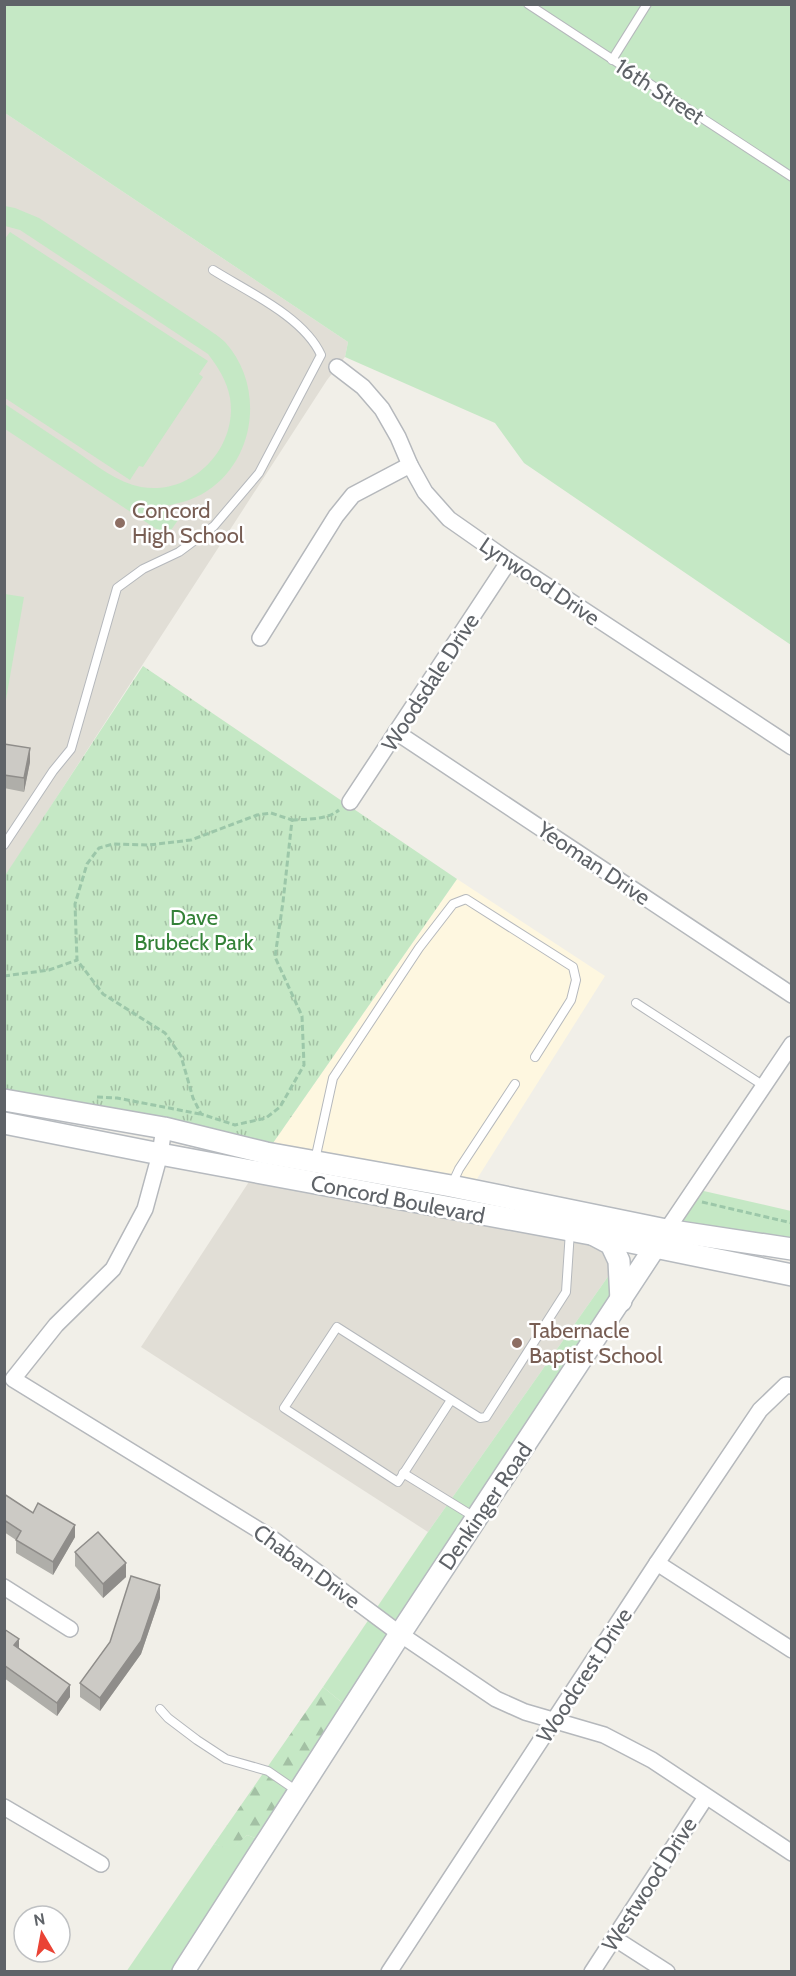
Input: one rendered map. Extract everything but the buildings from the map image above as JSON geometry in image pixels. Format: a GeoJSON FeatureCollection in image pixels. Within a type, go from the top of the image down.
{"type":"FeatureCollection","features":[{"type":"Feature","properties":{"kind":"street","name":"Lynwood Drive"},"geometry":{"type":"LineString","coordinates":[[337,367],[363,387],[382,409],[425,492],[449,519],[792,747]]}},
{"type":"Feature","properties":{"kind":"street"},"geometry":{"type":"LineString","coordinates":[[260,638],[336,516],[352,495],[410,465]]}},
{"type":"Feature","properties":{"kind":"street","name":"Woodsdale Drive"},"geometry":{"type":"LineString","coordinates":[[350,802],[509,561]]}},
{"type":"Feature","properties":{"kind":"street","name":"Yeoman Drive"},"geometry":{"type":"LineString","coordinates":[[396,732],[792,995]]}},
{"type":"Feature","properties":{"kind":"street","name":"Denkinger Road"},"geometry":{"type":"LineString","coordinates":[[183,1971],[400,1634],[792,1044]]}},
{"type":"Feature","properties":{"kind":"street","name":"Concord Boulevard"},"geometry":{"type":"LineString","coordinates":[[4,1100],[164,1128],[266,1153],[451,1186],[661,1238],[792,1275]]}},
{"type":"Feature","properties":{"kind":"street","name":"Concord Boulevard"},"geometry":{"type":"LineString","coordinates":[[4,1123],[591,1234],[792,1249]]}},
{"type":"Feature","properties":{"kind":"street"},"geometry":{"type":"LineString","coordinates":[[160,1154],[164,1128]]}},
{"type":"Feature","properties":{"kind":"street","name":"Chaban Drive"},"geometry":{"type":"LineString","coordinates":[[160,1154],[145,1209],[113,1269],[56,1325],[13,1379],[270,1537],[400,1634],[496,1699],[525,1712],[604,1735],[651,1760],[792,1853]]}},
{"type":"Feature","properties":{"kind":"street"},"geometry":{"type":"LineString","coordinates":[[591,1234],[611,1244],[619,1261],[621,1301]]}},
{"type":"Feature","properties":{"kind":"street","name":"Woodcrest Drive"},"geometry":{"type":"LineString","coordinates":[[389,1971],[760,1410],[789,1386]]}},
{"type":"Feature","properties":{"kind":"street"},"geometry":{"type":"LineString","coordinates":[[657,1563],[792,1650]]}},
{"type":"Feature","properties":{"kind":"street"},"geometry":{"type":"LineString","coordinates":[[4,1587],[70,1629]]}},
{"type":"Feature","properties":{"kind":"street","name":"Westwood Drive"},"geometry":{"type":"LineString","coordinates":[[592,1971],[706,1797]]}},
{"type":"Feature","properties":{"kind":"street"},"geometry":{"type":"LineString","coordinates":[[4,1807],[101,1864]]}},
{"type":"Feature","properties":{"kind":"street"},"geometry":{"type":"LineString","coordinates":[[614,1938],[667,1971]]}},
{"type":"Feature","properties":{"kind":"lane","name":"16th Street"},"geometry":{"type":"LineString","coordinates":[[528,4],[792,177]]}},
{"type":"Feature","properties":{"kind":"lane"},"geometry":{"type":"LineString","coordinates":[[612,60],[648,4]]}},
{"type":"Feature","properties":{"kind":"lane"},"geometry":{"type":"LineString","coordinates":[[4,845],[53,771],[72,749],[117,588],[143,569],[179,552],[214,526],[259,473],[321,355],[316,344],[298,323],[213,270]]}},
{"type":"Feature","properties":{"kind":"lane"},"geometry":{"type":"LineString","coordinates":[[315,1161],[333,1078],[419,948],[453,904],[466,899],[573,967],[576,980],[571,1000],[535,1057]]}},
{"type":"Feature","properties":{"kind":"lane"},"geometry":{"type":"LineString","coordinates":[[636,1003],[764,1086]]}},
{"type":"Feature","properties":{"kind":"lane"},"geometry":{"type":"LineString","coordinates":[[451,1186],[459,1169],[515,1084]]}},
{"type":"Feature","properties":{"kind":"lane"},"geometry":{"type":"LineString","coordinates":[[451,1400],[398,1482],[284,1408],[337,1327],[451,1400],[480,1419],[486,1417],[566,1292],[570,1230]]}},
{"type":"Feature","properties":{"kind":"lane"},"geometry":{"type":"LineString","coordinates":[[403,1473],[477,1519]]}},
{"type":"Feature","properties":{"kind":"lane"},"geometry":{"type":"LineString","coordinates":[[160,1709],[197,1740],[226,1759],[268,1772],[299,1792]]}},
{"type":"Feature","properties":{"kind":"path"},"geometry":{"type":"LineString","coordinates":[[292,820],[275,957],[302,1016],[304,1065],[280,1107],[266,1118],[235,1125],[201,1114],[193,1098],[181,1056],[165,1033],[103,994],[77,960],[75,904],[87,864],[99,848],[113,844],[149,844],[191,840],[257,815],[271,813],[292,820],[310,819],[334,814],[350,802]]}},
{"type":"Feature","properties":{"kind":"path"},"geometry":{"type":"LineString","coordinates":[[4,976],[49,970],[77,960]]}},
{"type":"Feature","properties":{"kind":"path"},"geometry":{"type":"LineString","coordinates":[[688,1199],[792,1222]]}},
{"type":"Feature","properties":{"kind":"shaded area","name":"Concord High School"},"geometry":{"type":"Polygon","coordinates":[[[5,113],[348,342],[345,357],[327,380],[5,877],[5,113]]]}},
{"type":"Feature","properties":{"kind":"shaded area"},"geometry":{"type":"Polygon","coordinates":[[[457,879],[605,976],[470,1190],[266,1153],[457,879]]]}},
{"type":"Feature","properties":{"kind":"shaded area"},"geometry":{"type":"Polygon","coordinates":[[[256,1171],[591,1234],[619,1261],[428,1532],[141,1347],[256,1171]]]}},
{"type":"Feature","properties":{"kind":"green space"},"geometry":{"type":"Polygon","coordinates":[[[4,5],[791,5],[791,645],[524,463],[495,423],[345,357],[348,342],[5,113],[4,5]]]}},
{"type":"Feature","properties":{"kind":"green space"},"geometry":{"type":"Polygon","coordinates":[[[5,206],[39,218],[216,334],[238,360],[246,379],[250,400],[245,441],[236,460],[223,477],[207,491],[190,500],[159,507],[178,520],[167,536],[5,429],[5,404],[115,477],[132,485],[160,488],[178,484],[194,476],[208,465],[219,451],[227,434],[231,417],[229,392],[219,369],[208,354],[20,230],[5,226],[5,206]]]}},
{"type":"Feature","properties":{"kind":"green space"},"geometry":{"type":"Polygon","coordinates":[[[10,232],[208,361],[199,374],[203,377],[143,467],[139,466],[130,480],[5,398],[4,240],[10,232]]]}},
{"type":"Feature","properties":{"kind":"green space"},"geometry":{"type":"Polygon","coordinates":[[[5,594],[24,597],[5,705],[5,594]]]}},
{"type":"Feature","properties":{"kind":"green space","name":"Dave Brubeck Park"},"geometry":{"type":"Polygon","coordinates":[[[143,666],[457,879],[266,1153],[5,1100],[4,877],[143,666]]]}},
{"type":"Feature","properties":{"kind":"green space"},"geometry":{"type":"Polygon","coordinates":[[[695,1189],[791,1211],[791,1249],[666,1230],[695,1189]]]}},
{"type":"Feature","properties":{"kind":"green space"},"geometry":{"type":"Polygon","coordinates":[[[619,1261],[621,1301],[351,1710],[323,1687],[428,1532],[619,1261]]]}},
{"type":"Feature","properties":{"kind":"green space"},"geometry":{"type":"Polygon","coordinates":[[[323,1687],[351,1710],[267,1842],[247,1835],[231,1850],[214,1844],[323,1687]]]}},
{"type":"Feature","properties":{"kind":"green space"},"geometry":{"type":"Polygon","coordinates":[[[247,1835],[267,1842],[183,1971],[126,1972],[214,1844],[231,1849],[247,1835]]]}},
{"type":"Feature","properties":{"kind":"place","name":"Concord High School"},"geometry":{"type":"Point","coordinates":[120,523]}},
{"type":"Feature","properties":{"kind":"place","name":"Tabernacle Baptist School"},"geometry":{"type":"Point","coordinates":[517,1343]}}]}
